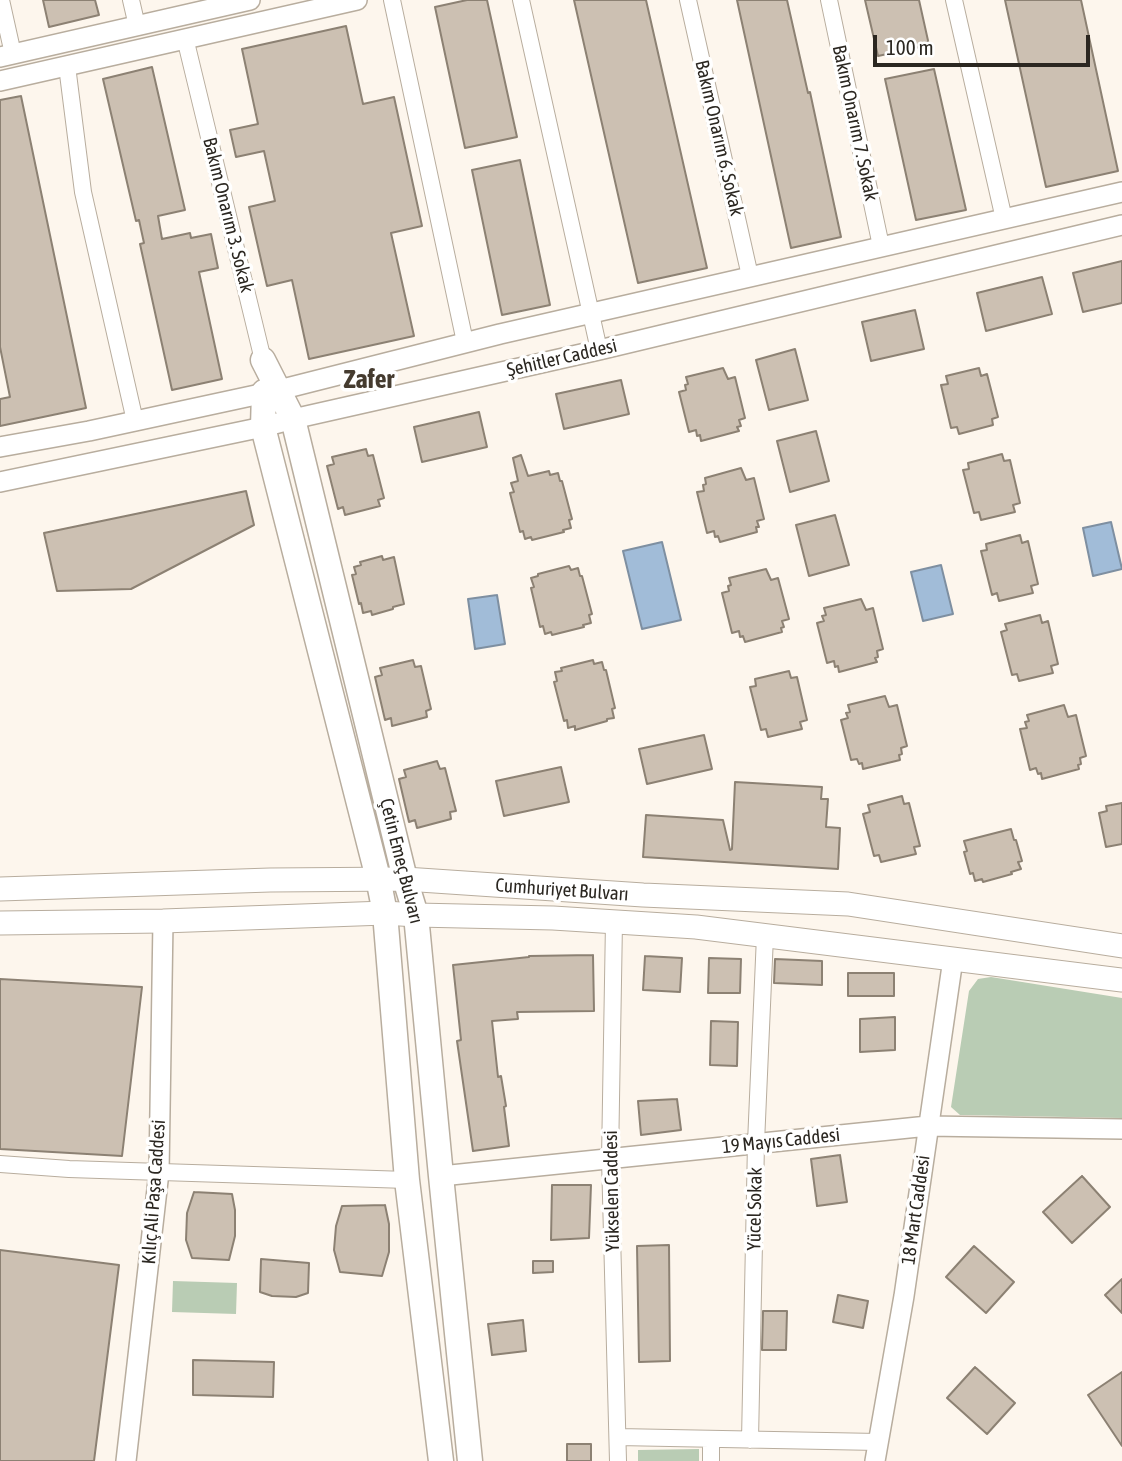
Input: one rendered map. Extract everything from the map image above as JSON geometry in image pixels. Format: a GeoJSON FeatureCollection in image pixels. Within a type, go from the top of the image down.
{"type":"FeatureCollection","features":[{"type":"Feature","properties":{"kind":"main road","name":"Çetin Emeç Bulvarı"},"geometry":{"type":"LineString","coordinates":[[263,360],[272,391],[293,419],[416,915],[470,1461]]}},
{"type":"Feature","properties":{"kind":"main road","name":"Çetin Emeç Bulvarı"},"geometry":{"type":"LineString","coordinates":[[272,391],[263,427],[385,913],[407,1180],[441,1461]]}},
{"type":"Feature","properties":{"kind":"main road","name":"Cumhuriyet Bulvarı"},"geometry":{"type":"LineString","coordinates":[[0,889],[270,880],[405,879],[643,895],[848,904],[1122,946]]}},
{"type":"Feature","properties":{"kind":"main road","name":"Cumhuriyet Bulvarı"},"geometry":{"type":"LineString","coordinates":[[0,923],[163,921],[385,913],[553,918],[696,927],[1122,980]]}},
{"type":"Feature","properties":{"kind":"street"},"geometry":{"type":"LineString","coordinates":[[1,0],[6,55],[250,0]]}},
{"type":"Feature","properties":{"kind":"street"},"geometry":{"type":"LineString","coordinates":[[131,0],[137,26]]}},
{"type":"Feature","properties":{"kind":"street"},"geometry":{"type":"LineString","coordinates":[[0,81],[357,0]]}},
{"type":"Feature","properties":{"kind":"street"},"geometry":{"type":"LineString","coordinates":[[392,0],[465,342]]}},
{"type":"Feature","properties":{"kind":"street"},"geometry":{"type":"LineString","coordinates":[[521,0],[599,350]]}},
{"type":"Feature","properties":{"kind":"street","name":"Bakım Onarım 6. Sokak"},"geometry":{"type":"LineString","coordinates":[[688,0],[750,276]]}},
{"type":"Feature","properties":{"kind":"street","name":"Bakım Onarım 7. Sokak"},"geometry":{"type":"LineString","coordinates":[[829,0],[881,246]]}},
{"type":"Feature","properties":{"kind":"street"},"geometry":{"type":"LineString","coordinates":[[954,0],[1004,219]]}},
{"type":"Feature","properties":{"kind":"street","name":"Bakım Onarım 3. Sokak"},"geometry":{"type":"LineString","coordinates":[[185,38],[263,360]]}},
{"type":"Feature","properties":{"kind":"street"},"geometry":{"type":"LineString","coordinates":[[66,66],[83,192],[135,421]]}},
{"type":"Feature","properties":{"kind":"street","name":"Şehitler Caddesi"},"geometry":{"type":"LineString","coordinates":[[0,447],[89,431],[272,391],[465,342],[1122,192]]}},
{"type":"Feature","properties":{"kind":"street","name":"Şehitler Caddesi"},"geometry":{"type":"LineString","coordinates":[[0,482],[263,427],[1122,225]]}},
{"type":"Feature","properties":{"kind":"street","name":"Kılıç Ali Paşa Caddesi"},"geometry":{"type":"LineString","coordinates":[[126,1461],[159,1172],[163,921]]}},
{"type":"Feature","properties":{"kind":"street","name":"Yükselen Caddesi"},"geometry":{"type":"LineString","coordinates":[[614,922],[610,1159],[618,1461]]}},
{"type":"Feature","properties":{"kind":"street","name":"Yücel Sokak"},"geometry":{"type":"LineString","coordinates":[[750,1440],[765,936]]}},
{"type":"Feature","properties":{"kind":"street","name":"18 Mart Caddesi"},"geometry":{"type":"LineString","coordinates":[[877,1452],[904,1296],[953,959]]}},
{"type":"Feature","properties":{"kind":"street","name":"19 Mayıs Caddesi"},"geometry":{"type":"LineString","coordinates":[[441,1176],[928,1126],[1122,1129]]}},
{"type":"Feature","properties":{"kind":"street"},"geometry":{"type":"LineString","coordinates":[[0,1164],[69,1169],[407,1180]]}},
{"type":"Feature","properties":{"kind":"street"},"geometry":{"type":"LineString","coordinates":[[618,1437],[750,1440],[877,1452]]}},
{"type":"Feature","properties":{"kind":"street"},"geometry":{"type":"LineString","coordinates":[[711,1439],[711,1461]]}},
{"type":"Feature","properties":{"kind":"green space"},"geometry":{"type":"Polygon","coordinates":[[[991,977],[1122,998],[1122,1118],[960,1115],[951,1107],[969,991],[978,979],[991,977]]]}},
{"type":"Feature","properties":{"kind":"green space"},"geometry":{"type":"Polygon","coordinates":[[[173,1281],[237,1283],[236,1314],[172,1312],[173,1281]]]}},
{"type":"Feature","properties":{"kind":"green space"},"geometry":{"type":"Polygon","coordinates":[[[699,1449],[699,1461],[638,1461],[638,1450],[699,1449]]]}},
{"type":"Feature","properties":{"kind":"water"},"geometry":{"type":"Polygon","coordinates":[[[1111,522],[1122,569],[1093,576],[1083,528],[1111,522]]]}},
{"type":"Feature","properties":{"kind":"water"},"geometry":{"type":"Polygon","coordinates":[[[662,542],[681,620],[642,629],[623,551],[662,542]]]}},
{"type":"Feature","properties":{"kind":"water"},"geometry":{"type":"Polygon","coordinates":[[[941,565],[953,614],[923,621],[911,572],[941,565]]]}},
{"type":"Feature","properties":{"kind":"water"},"geometry":{"type":"Polygon","coordinates":[[[497,595],[505,644],[475,649],[468,599],[497,595]]]}},
{"type":"Feature","properties":{"kind":"building"},"geometry":{"type":"Polygon","coordinates":[[[43,0],[95,0],[99,15],[49,27],[43,0]]]}},
{"type":"Feature","properties":{"kind":"building"},"geometry":{"type":"Polygon","coordinates":[[[467,0],[487,0],[517,137],[465,148],[435,7],[467,0]]]}},
{"type":"Feature","properties":{"kind":"building"},"geometry":{"type":"Polygon","coordinates":[[[574,0],[646,0],[707,268],[638,283],[574,0]]]}},
{"type":"Feature","properties":{"kind":"building"},"geometry":{"type":"Polygon","coordinates":[[[737,0],[787,0],[841,237],[791,248],[737,0]]]}},
{"type":"Feature","properties":{"kind":"building"},"geometry":{"type":"Polygon","coordinates":[[[865,0],[919,0],[929,45],[878,56],[865,0]]]}},
{"type":"Feature","properties":{"kind":"building"},"geometry":{"type":"Polygon","coordinates":[[[1005,0],[1081,0],[1118,171],[1046,187],[1005,0]]]}},
{"type":"Feature","properties":{"kind":"building"},"geometry":{"type":"Polygon","coordinates":[[[346,26],[363,104],[394,97],[422,226],[391,233],[414,336],[309,359],[292,280],[267,286],[249,207],[275,201],[264,151],[236,157],[230,130],[258,124],[242,49],[346,26]]]}},
{"type":"Feature","properties":{"kind":"building"},"geometry":{"type":"Polygon","coordinates":[[[152,67],[185,210],[158,216],[162,239],[190,233],[191,238],[211,234],[218,268],[199,272],[222,379],[172,390],[140,244],[144,243],[139,220],[136,221],[103,79],[152,67]]]}},
{"type":"Feature","properties":{"kind":"building"},"geometry":{"type":"Polygon","coordinates":[[[934,69],[966,210],[916,220],[885,79],[934,69]]]}},
{"type":"Feature","properties":{"kind":"building"},"geometry":{"type":"Polygon","coordinates":[[[21,96],[86,408],[0,426],[0,399],[10,397],[0,347],[0,100],[21,96]]]}},
{"type":"Feature","properties":{"kind":"building"},"geometry":{"type":"Polygon","coordinates":[[[520,160],[550,305],[502,315],[472,170],[520,160]]]}},
{"type":"Feature","properties":{"kind":"building"},"geometry":{"type":"Polygon","coordinates":[[[1122,261],[1122,303],[1083,312],[1073,273],[1122,261]]]}},
{"type":"Feature","properties":{"kind":"building"},"geometry":{"type":"Polygon","coordinates":[[[1042,277],[1052,314],[986,331],[977,293],[1042,277]]]}},
{"type":"Feature","properties":{"kind":"building"},"geometry":{"type":"Polygon","coordinates":[[[915,310],[924,349],[871,361],[862,322],[915,310]]]}},
{"type":"Feature","properties":{"kind":"building"},"geometry":{"type":"Polygon","coordinates":[[[795,349],[808,400],[769,410],[756,360],[795,349]]]}},
{"type":"Feature","properties":{"kind":"building"},"geometry":{"type":"Polygon","coordinates":[[[723,368],[728,379],[735,377],[745,418],[739,420],[739,431],[701,441],[696,430],[689,432],[679,392],[686,390],[686,377],[723,368]]]}},
{"type":"Feature","properties":{"kind":"building"},"geometry":{"type":"Polygon","coordinates":[[[979,368],[981,376],[987,374],[998,417],[992,419],[993,425],[959,434],[957,427],[951,428],[941,385],[948,384],[946,376],[979,368]]]}},
{"type":"Feature","properties":{"kind":"building"},"geometry":{"type":"Polygon","coordinates":[[[621,380],[629,414],[564,429],[556,394],[621,380]]]}},
{"type":"Feature","properties":{"kind":"building"},"geometry":{"type":"Polygon","coordinates":[[[479,412],[487,447],[422,462],[414,427],[479,412]]]}},
{"type":"Feature","properties":{"kind":"building"},"geometry":{"type":"Polygon","coordinates":[[[816,431],[829,481],[790,492],[777,441],[816,431]]]}},
{"type":"Feature","properties":{"kind":"building"},"geometry":{"type":"Polygon","coordinates":[[[366,449],[368,456],[373,455],[384,498],[378,500],[380,506],[345,515],[343,507],[338,509],[327,466],[334,464],[332,457],[366,449]]]}},
{"type":"Feature","properties":{"kind":"building"},"geometry":{"type":"Polygon","coordinates":[[[1002,454],[1004,461],[1010,460],[1020,503],[1013,505],[1015,512],[981,520],[979,512],[974,513],[963,470],[969,469],[968,463],[1002,454]]]}},
{"type":"Feature","properties":{"kind":"building"},"geometry":{"type":"Polygon","coordinates":[[[521,455],[528,476],[549,471],[550,475],[558,473],[572,519],[569,520],[571,528],[532,540],[531,537],[525,539],[523,531],[520,532],[510,493],[514,492],[511,483],[518,481],[513,458],[521,455]]]}},
{"type":"Feature","properties":{"kind":"building"},"geometry":{"type":"Polygon","coordinates":[[[741,468],[746,480],[754,478],[764,519],[757,521],[757,532],[720,542],[714,531],[707,533],[697,492],[704,491],[705,478],[741,468]]]}},
{"type":"Feature","properties":{"kind":"building"},"geometry":{"type":"Polygon","coordinates":[[[246,491],[254,525],[131,589],[57,591],[44,533],[246,491]]]}},
{"type":"Feature","properties":{"kind":"building"},"geometry":{"type":"Polygon","coordinates":[[[835,515],[849,565],[809,576],[796,525],[835,515]]]}},
{"type":"Feature","properties":{"kind":"building"},"geometry":{"type":"Polygon","coordinates":[[[1020,535],[1022,543],[1028,541],[1038,584],[1031,586],[1033,593],[999,601],[997,593],[992,595],[981,551],[987,550],[986,544],[1020,535]]]}},
{"type":"Feature","properties":{"kind":"building"},"geometry":{"type":"Polygon","coordinates":[[[382,556],[383,560],[394,557],[404,604],[372,615],[371,611],[363,613],[352,575],[356,574],[354,567],[361,565],[360,562],[382,556]]]}},
{"type":"Feature","properties":{"kind":"building"},"geometry":{"type":"Polygon","coordinates":[[[569,566],[571,570],[578,568],[582,576],[592,614],[589,615],[591,623],[552,635],[551,632],[545,634],[543,626],[540,627],[531,578],[569,566]]]}},
{"type":"Feature","properties":{"kind":"building"},"geometry":{"type":"Polygon","coordinates":[[[766,569],[771,580],[778,578],[789,619],[782,621],[782,632],[745,642],[739,631],[732,633],[722,593],[729,591],[729,578],[766,569]]]}},
{"type":"Feature","properties":{"kind":"building"},"geometry":{"type":"Polygon","coordinates":[[[861,599],[866,610],[873,608],[883,649],[877,651],[877,662],[839,672],[834,661],[827,663],[817,623],[824,621],[824,608],[861,599]]]}},
{"type":"Feature","properties":{"kind":"building"},"geometry":{"type":"Polygon","coordinates":[[[1040,615],[1042,623],[1048,621],[1058,664],[1051,666],[1053,673],[1019,681],[1017,674],[1012,675],[1001,632],[1007,630],[1005,624],[1040,615]]]}},
{"type":"Feature","properties":{"kind":"building"},"geometry":{"type":"Polygon","coordinates":[[[413,660],[415,667],[421,666],[431,709],[426,711],[427,717],[392,726],[391,718],[385,720],[375,677],[382,675],[380,668],[413,660]]]}},
{"type":"Feature","properties":{"kind":"building"},"geometry":{"type":"Polygon","coordinates":[[[593,660],[594,664],[602,662],[606,670],[615,708],[612,709],[614,718],[575,730],[575,726],[568,728],[554,682],[557,681],[555,672],[593,660]]]}},
{"type":"Feature","properties":{"kind":"building"},"geometry":{"type":"Polygon","coordinates":[[[789,671],[791,678],[797,677],[807,720],[800,722],[802,729],[768,737],[766,729],[761,730],[750,687],[756,686],[755,679],[789,671]]]}},
{"type":"Feature","properties":{"kind":"building"},"geometry":{"type":"Polygon","coordinates":[[[885,696],[889,707],[897,705],[907,746],[901,748],[900,760],[863,769],[862,763],[859,764],[857,759],[851,760],[841,720],[848,718],[848,705],[885,696]]]}},
{"type":"Feature","properties":{"kind":"building"},"geometry":{"type":"Polygon","coordinates":[[[1064,705],[1068,717],[1076,715],[1086,756],[1080,758],[1079,769],[1042,779],[1036,768],[1030,770],[1020,729],[1027,728],[1027,715],[1064,705]]]}},
{"type":"Feature","properties":{"kind":"building"},"geometry":{"type":"Polygon","coordinates":[[[704,735],[712,769],[647,784],[639,749],[704,735]]]}},
{"type":"Feature","properties":{"kind":"building"},"geometry":{"type":"Polygon","coordinates":[[[437,761],[440,769],[445,768],[456,811],[450,812],[451,819],[417,828],[415,820],[409,822],[399,779],[406,777],[404,770],[437,761]]]}},
{"type":"Feature","properties":{"kind":"building"},"geometry":{"type":"Polygon","coordinates":[[[561,767],[569,802],[504,816],[496,781],[561,767]]]}},
{"type":"Feature","properties":{"kind":"building"},"geometry":{"type":"Polygon","coordinates":[[[735,782],[822,787],[821,799],[828,799],[826,827],[840,828],[838,869],[643,857],[646,815],[723,820],[730,850],[732,849],[735,782]]]}},
{"type":"Feature","properties":{"kind":"building"},"geometry":{"type":"Polygon","coordinates":[[[902,796],[904,804],[909,803],[920,846],[914,847],[916,854],[881,862],[879,855],[874,856],[863,814],[870,812],[868,805],[902,796]]]}},
{"type":"Feature","properties":{"kind":"building"},"geometry":{"type":"Polygon","coordinates":[[[1122,803],[1122,844],[1106,847],[1099,813],[1107,811],[1106,806],[1122,803]]]}},
{"type":"Feature","properties":{"kind":"building"},"geometry":{"type":"Polygon","coordinates":[[[1011,829],[1022,861],[1018,862],[1021,869],[983,882],[982,879],[975,881],[973,873],[970,874],[964,841],[1011,829]]]}},
{"type":"Feature","properties":{"kind":"building"},"geometry":{"type":"Polygon","coordinates":[[[593,955],[594,1011],[517,1012],[518,1019],[492,1021],[498,1077],[501,1076],[506,1106],[509,1146],[473,1151],[457,1041],[461,1040],[453,965],[529,956],[593,955]]]}},
{"type":"Feature","properties":{"kind":"building"},"geometry":{"type":"Polygon","coordinates":[[[645,956],[682,958],[680,992],[643,990],[645,956]]]}},
{"type":"Feature","properties":{"kind":"building"},"geometry":{"type":"Polygon","coordinates":[[[709,958],[741,959],[740,993],[708,993],[709,958]]]}},
{"type":"Feature","properties":{"kind":"building"},"geometry":{"type":"Polygon","coordinates":[[[775,959],[822,961],[822,985],[774,983],[775,959]]]}},
{"type":"Feature","properties":{"kind":"building"},"geometry":{"type":"Polygon","coordinates":[[[848,973],[894,973],[894,996],[848,996],[848,973]]]}},
{"type":"Feature","properties":{"kind":"building"},"geometry":{"type":"Polygon","coordinates":[[[0,979],[142,987],[122,1156],[0,1149],[0,979]]]}},
{"type":"Feature","properties":{"kind":"building"},"geometry":{"type":"Polygon","coordinates":[[[895,1017],[895,1050],[860,1052],[860,1019],[895,1017]]]}},
{"type":"Feature","properties":{"kind":"building"},"geometry":{"type":"Polygon","coordinates":[[[711,1021],[738,1022],[737,1066],[710,1065],[711,1021]]]}},
{"type":"Feature","properties":{"kind":"building"},"geometry":{"type":"Polygon","coordinates":[[[677,1099],[681,1130],[641,1135],[638,1101],[677,1099]]]}},
{"type":"Feature","properties":{"kind":"building"},"geometry":{"type":"Polygon","coordinates":[[[840,1155],[847,1202],[817,1206],[811,1159],[840,1155]]]}},
{"type":"Feature","properties":{"kind":"building"},"geometry":{"type":"Polygon","coordinates":[[[1082,1176],[1110,1207],[1072,1243],[1043,1212],[1082,1176]]]}},
{"type":"Feature","properties":{"kind":"building"},"geometry":{"type":"Polygon","coordinates":[[[552,1185],[591,1185],[589,1238],[551,1240],[552,1185]]]}},
{"type":"Feature","properties":{"kind":"building"},"geometry":{"type":"Polygon","coordinates":[[[194,1192],[232,1194],[235,1236],[229,1260],[192,1258],[186,1240],[187,1213],[194,1192]]]}},
{"type":"Feature","properties":{"kind":"building"},"geometry":{"type":"Polygon","coordinates":[[[385,1205],[389,1224],[389,1252],[382,1276],[340,1272],[334,1250],[336,1226],[342,1206],[385,1205]]]}},
{"type":"Feature","properties":{"kind":"building"},"geometry":{"type":"Polygon","coordinates":[[[669,1245],[670,1361],[639,1362],[637,1246],[669,1245]]]}},
{"type":"Feature","properties":{"kind":"building"},"geometry":{"type":"Polygon","coordinates":[[[974,1246],[1014,1282],[986,1313],[946,1277],[974,1246]]]}},
{"type":"Feature","properties":{"kind":"building"},"geometry":{"type":"Polygon","coordinates":[[[0,1250],[119,1265],[94,1461],[0,1461],[0,1250]]]}},
{"type":"Feature","properties":{"kind":"building"},"geometry":{"type":"Polygon","coordinates":[[[261,1259],[309,1263],[308,1293],[296,1297],[272,1296],[260,1292],[261,1259]]]}},
{"type":"Feature","properties":{"kind":"building"},"geometry":{"type":"Polygon","coordinates":[[[533,1261],[553,1261],[553,1272],[533,1273],[533,1261]]]}},
{"type":"Feature","properties":{"kind":"building"},"geometry":{"type":"Polygon","coordinates":[[[1122,1279],[1122,1313],[1105,1295],[1122,1279]]]}},
{"type":"Feature","properties":{"kind":"building"},"geometry":{"type":"Polygon","coordinates":[[[838,1295],[868,1301],[863,1328],[833,1322],[838,1295]]]}},
{"type":"Feature","properties":{"kind":"building"},"geometry":{"type":"Polygon","coordinates":[[[763,1311],[787,1311],[786,1350],[762,1350],[763,1311]]]}},
{"type":"Feature","properties":{"kind":"building"},"geometry":{"type":"Polygon","coordinates":[[[523,1320],[526,1351],[492,1355],[488,1324],[523,1320]]]}},
{"type":"Feature","properties":{"kind":"building"},"geometry":{"type":"Polygon","coordinates":[[[193,1360],[274,1362],[273,1397],[193,1395],[193,1360]]]}},
{"type":"Feature","properties":{"kind":"building"},"geometry":{"type":"Polygon","coordinates":[[[975,1367],[1015,1403],[987,1434],[947,1398],[975,1367]]]}},
{"type":"Feature","properties":{"kind":"building"},"geometry":{"type":"Polygon","coordinates":[[[1122,1372],[1122,1446],[1088,1395],[1122,1372]]]}},
{"type":"Feature","properties":{"kind":"building"},"geometry":{"type":"Polygon","coordinates":[[[567,1444],[591,1444],[591,1461],[567,1461],[567,1444]]]}},
{"type":"Feature","properties":{"kind":"district","name":"Zafer"},"geometry":{"type":"Point","coordinates":[369,380]}}]}
